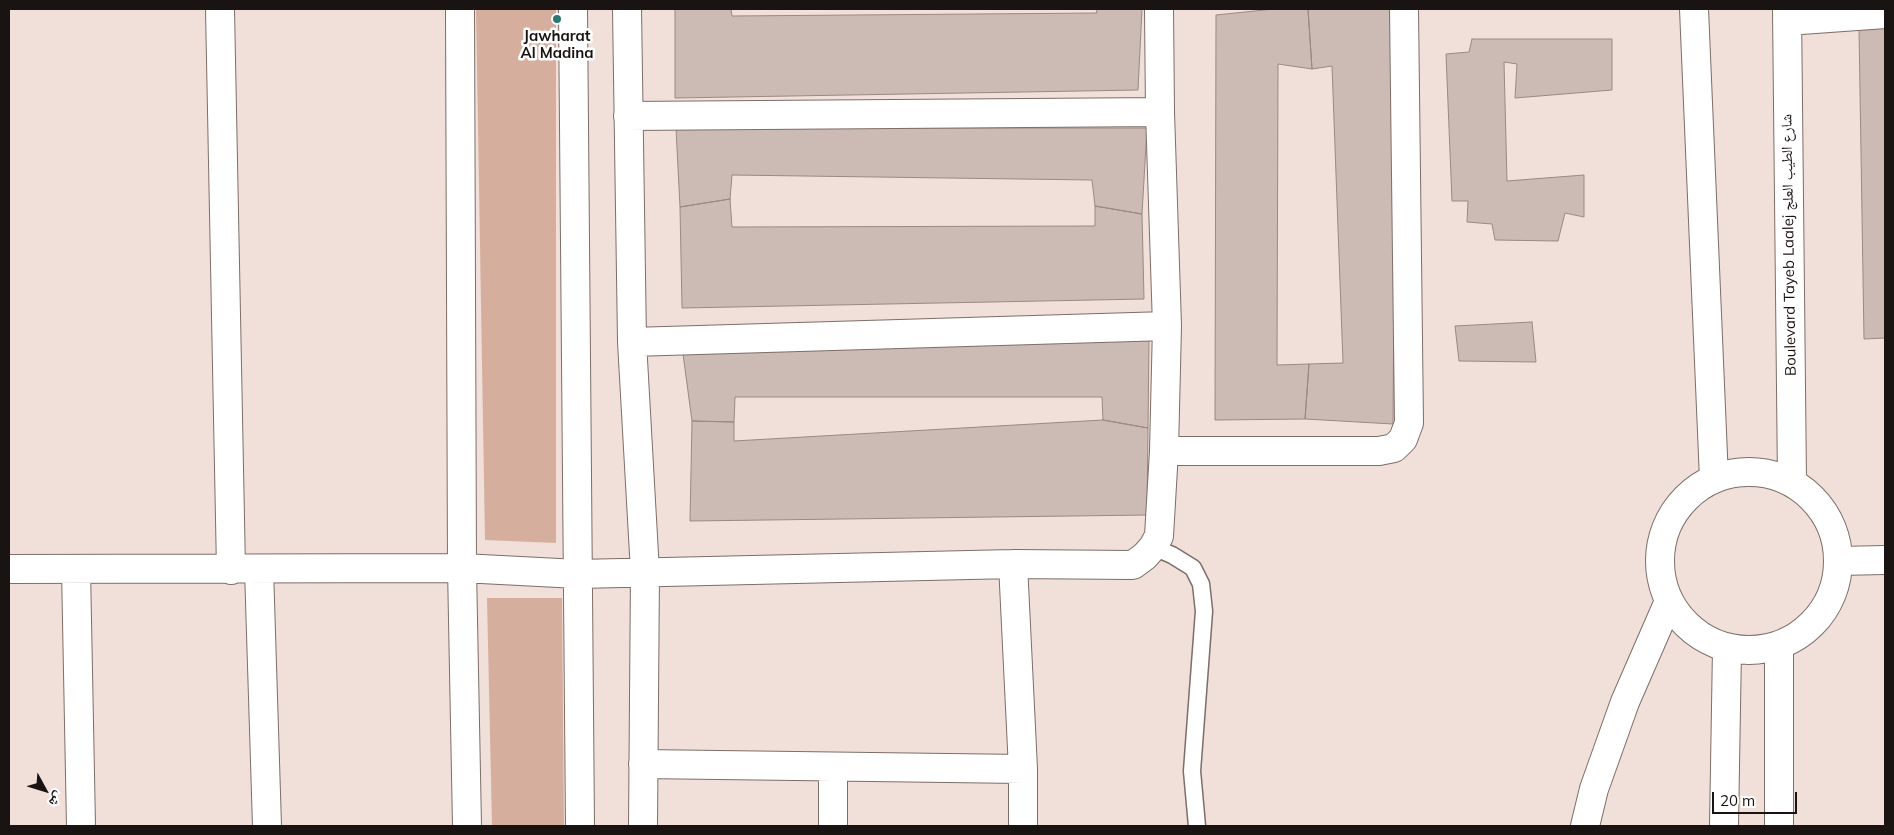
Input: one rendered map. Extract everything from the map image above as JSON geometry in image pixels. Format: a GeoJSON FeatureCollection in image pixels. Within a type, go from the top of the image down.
{"type":"FeatureCollection","features":[{"type":"Feature","properties":{"kind":"street"},"geometry":{"type":"LineString","coordinates":[[220,9],[231,570]]}},
{"type":"Feature","properties":{"kind":"street"},"geometry":{"type":"LineString","coordinates":[[460,9],[462,568],[467,826]]}},
{"type":"Feature","properties":{"kind":"street"},"geometry":{"type":"LineString","coordinates":[[573,9],[580,826]]}},
{"type":"Feature","properties":{"kind":"street"},"geometry":{"type":"LineString","coordinates":[[628,9],[632,342],[645,572],[643,826]]}},
{"type":"Feature","properties":{"kind":"street"},"geometry":{"type":"LineString","coordinates":[[9,569],[259,570],[462,568],[578,574],[1013,564],[1133,564],[1145,556],[1159,536],[1164,451],[1167,326],[1160,112],[1159,9]]}},
{"type":"Feature","properties":{"kind":"street"},"geometry":{"type":"LineString","coordinates":[[1164,451],[1379,451],[1394,448],[1403,440],[1408,422],[1404,9]]}},
{"type":"Feature","properties":{"kind":"street"},"geometry":{"type":"LineString","coordinates":[[1694,9],[1714,479]]}},
{"type":"Feature","properties":{"kind":"street"},"geometry":{"type":"LineString","coordinates":[[1787,15],[1885,14]]}},
{"type":"Feature","properties":{"kind":"street","name":"Boulevard Tayeb Laalej شارع الطيب العلج"},"geometry":{"type":"LineString","coordinates":[[1787,15],[1792,482]]}},
{"type":"Feature","properties":{"kind":"street"},"geometry":{"type":"LineString","coordinates":[[628,116],[1160,112]]}},
{"type":"Feature","properties":{"kind":"street"},"geometry":{"type":"LineString","coordinates":[[632,342],[1167,326]]}},
{"type":"Feature","properties":{"kind":"street"},"geometry":{"type":"LineString","coordinates":[[1753,472],[1792,482],[1817,502],[1833,529],[1839,561],[1832,597],[1810,627],[1779,646],[1753,651],[1727,648],[1693,631],[1669,601],[1660,566],[1665,530],[1684,500],[1714,479],[1753,472]]}},
{"type":"Feature","properties":{"kind":"street"},"geometry":{"type":"LineString","coordinates":[[1839,561],[1885,560]]}},
{"type":"Feature","properties":{"kind":"street"},"geometry":{"type":"LineString","coordinates":[[1013,564],[1023,769],[1023,826]]}},
{"type":"Feature","properties":{"kind":"street"},"geometry":{"type":"LineString","coordinates":[[76,569],[81,826]]}},
{"type":"Feature","properties":{"kind":"street"},"geometry":{"type":"LineString","coordinates":[[259,570],[268,826]]}},
{"type":"Feature","properties":{"kind":"street"},"geometry":{"type":"LineString","coordinates":[[1585,826],[1594,789],[1625,702],[1669,601]]}},
{"type":"Feature","properties":{"kind":"street"},"geometry":{"type":"LineString","coordinates":[[1779,646],[1779,826]]}},
{"type":"Feature","properties":{"kind":"street"},"geometry":{"type":"LineString","coordinates":[[1724,826],[1727,648]]}},
{"type":"Feature","properties":{"kind":"street"},"geometry":{"type":"LineString","coordinates":[[643,764],[1023,769]]}},
{"type":"Feature","properties":{"kind":"street"},"geometry":{"type":"LineString","coordinates":[[832,767],[833,826]]}},
{"type":"Feature","properties":{"kind":"lane"},"geometry":{"type":"LineString","coordinates":[[1153,547],[1193,568],[1201,584],[1204,611],[1192,771],[1197,826]]}},
{"type":"Feature","properties":{"kind":"shaded area"},"geometry":{"type":"Polygon","coordinates":[[[476,9],[556,9],[556,543],[485,540],[476,9]]]}},
{"type":"Feature","properties":{"kind":"shaded area"},"geometry":{"type":"Polygon","coordinates":[[[487,598],[562,598],[564,826],[492,826],[487,598]]]}},
{"type":"Feature","properties":{"kind":"building"},"geometry":{"type":"Polygon","coordinates":[[[675,9],[731,9],[732,16],[1097,13],[1096,9],[1142,9],[1138,90],[675,98],[675,9]]]}},
{"type":"Feature","properties":{"kind":"building"},"geometry":{"type":"Polygon","coordinates":[[[1274,9],[1308,9],[1312,69],[1278,64],[1277,365],[1309,364],[1305,419],[1215,420],[1216,15],[1274,9]]]}},
{"type":"Feature","properties":{"kind":"building"},"geometry":{"type":"Polygon","coordinates":[[[1308,9],[1396,9],[1393,424],[1305,419],[1309,364],[1343,363],[1332,66],[1312,69],[1308,9]]]}},
{"type":"Feature","properties":{"kind":"building"},"geometry":{"type":"Polygon","coordinates":[[[1885,25],[1885,338],[1864,339],[1859,28],[1885,25]]]}},
{"type":"Feature","properties":{"kind":"building"},"geometry":{"type":"Polygon","coordinates":[[[1472,39],[1612,39],[1612,90],[1515,98],[1517,64],[1504,62],[1507,181],[1584,175],[1584,217],[1565,213],[1558,241],[1495,240],[1492,224],[1467,222],[1468,201],[1452,201],[1446,54],[1469,52],[1472,39]]]}},
{"type":"Feature","properties":{"kind":"building"},"geometry":{"type":"Polygon","coordinates":[[[676,128],[1147,128],[1142,214],[1095,206],[1092,180],[732,175],[730,199],[680,207],[676,128]]]}},
{"type":"Feature","properties":{"kind":"building"},"geometry":{"type":"Polygon","coordinates":[[[730,199],[732,227],[1095,226],[1095,206],[1142,214],[1144,299],[682,308],[680,207],[730,199]]]}},
{"type":"Feature","properties":{"kind":"building"},"geometry":{"type":"Polygon","coordinates":[[[1532,322],[1536,362],[1459,361],[1455,326],[1532,322]]]}},
{"type":"Feature","properties":{"kind":"building"},"geometry":{"type":"Polygon","coordinates":[[[1149,339],[1148,428],[1103,420],[1102,397],[735,397],[734,422],[692,421],[683,354],[1149,339]]]}},
{"type":"Feature","properties":{"kind":"building"},"geometry":{"type":"Polygon","coordinates":[[[1103,420],[1148,428],[1147,515],[690,521],[692,421],[734,422],[734,441],[1103,420]]]}},
{"type":"Feature","properties":{"kind":"place","name":"Jawharat Al Madina"},"geometry":{"type":"Point","coordinates":[557,19]}}]}
